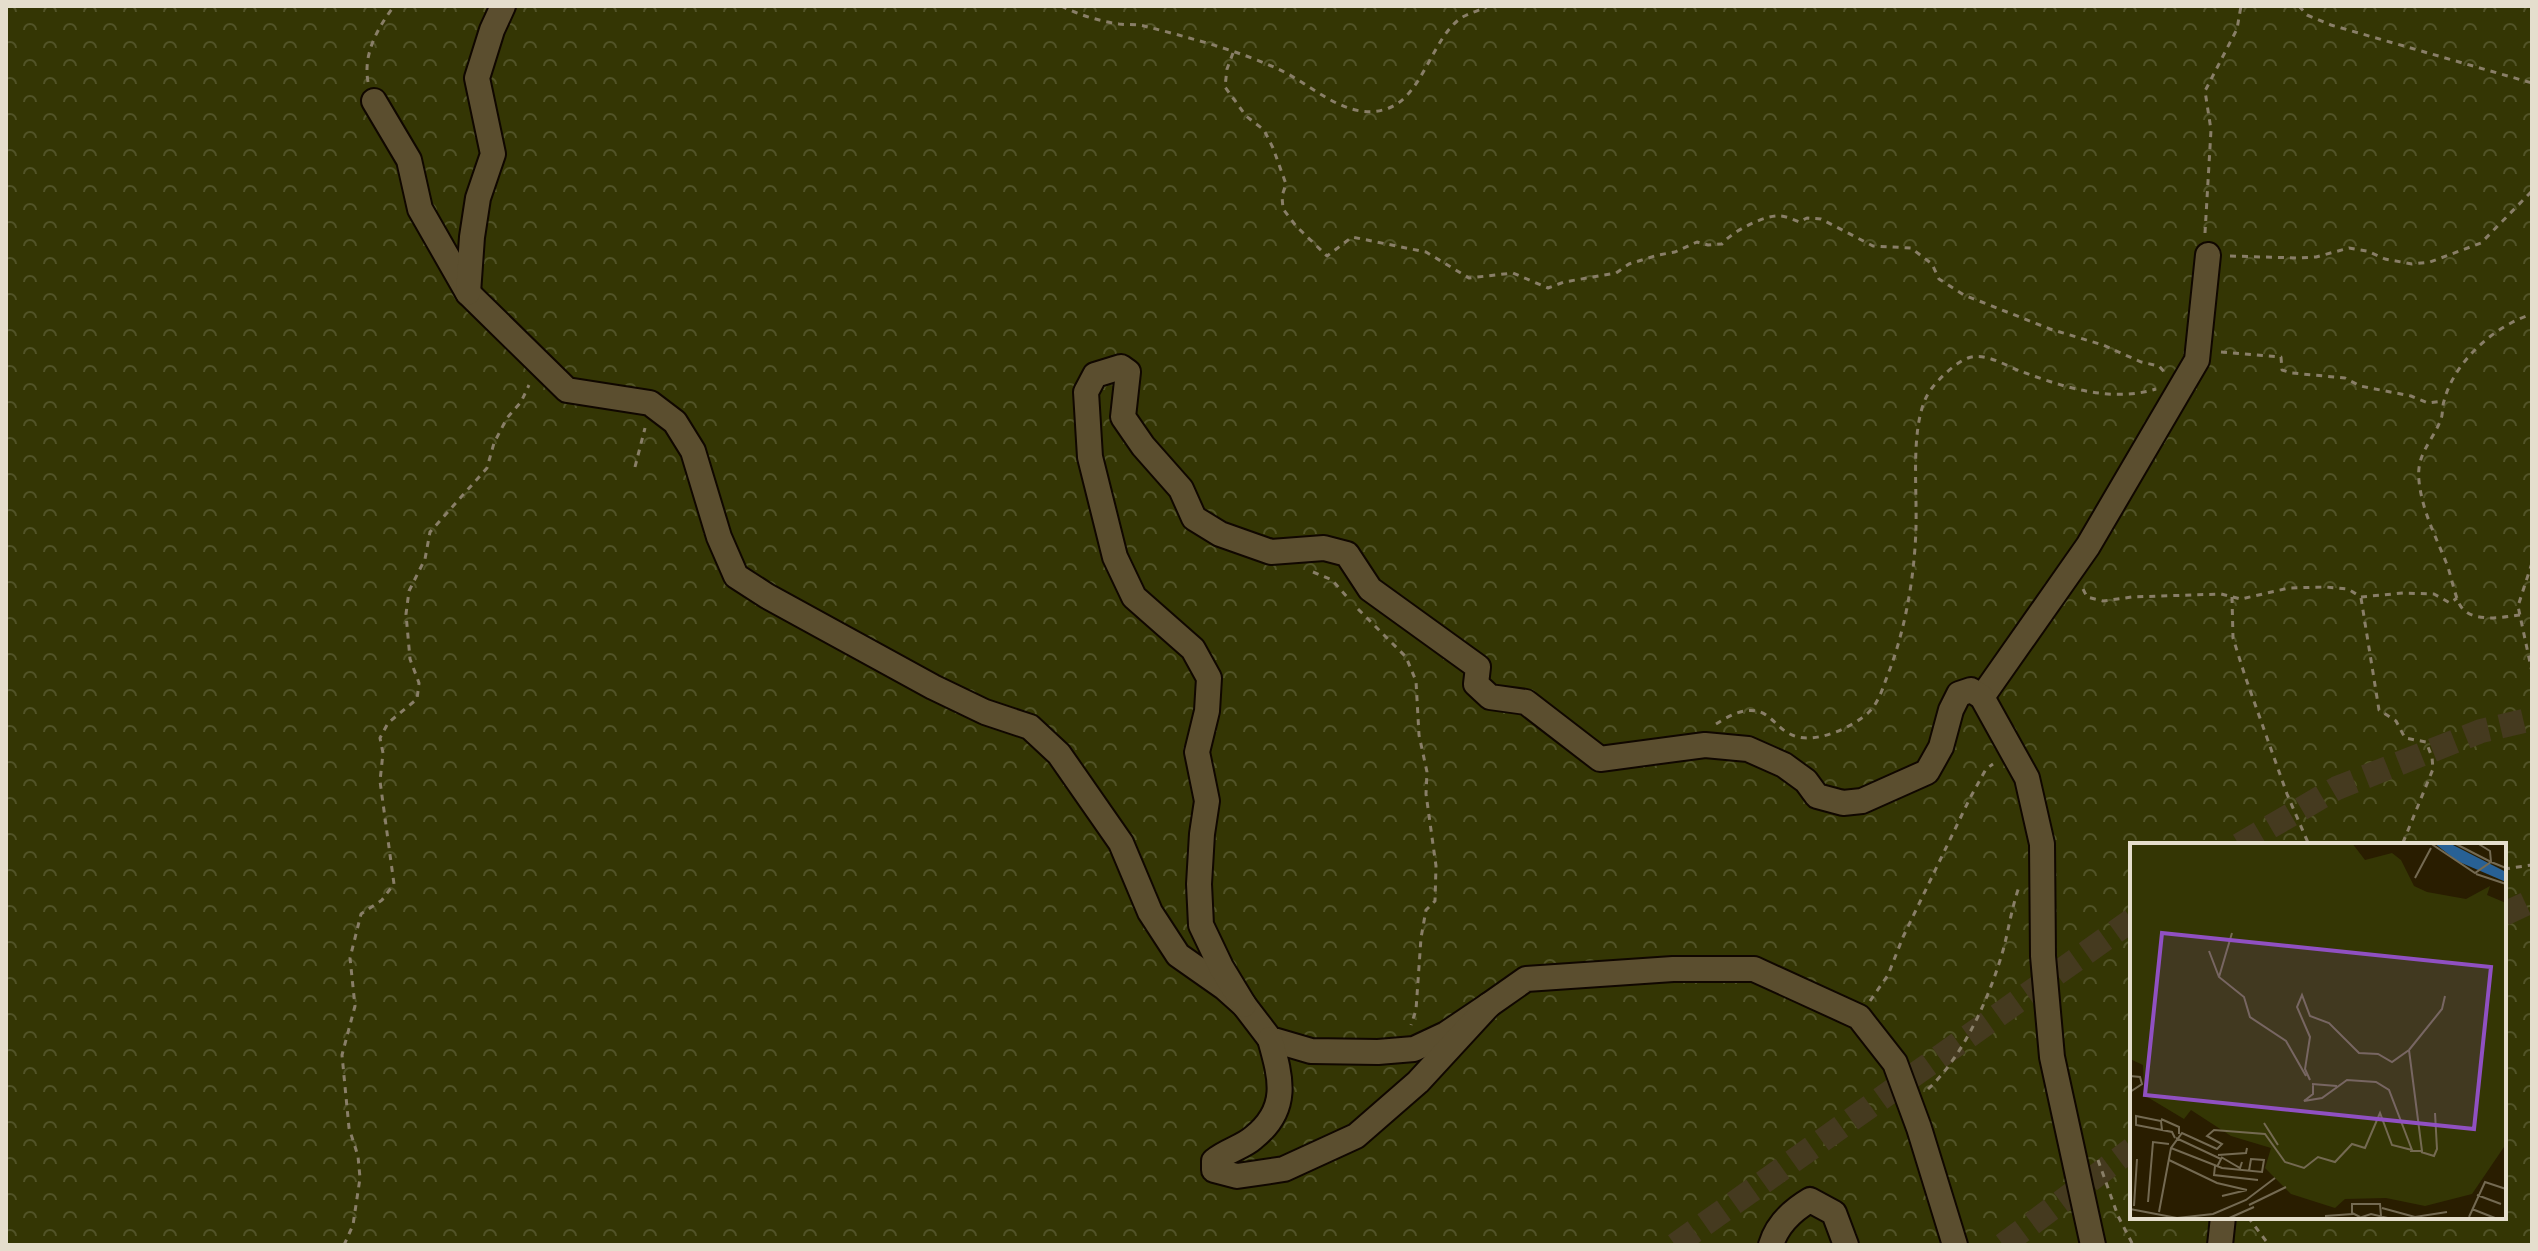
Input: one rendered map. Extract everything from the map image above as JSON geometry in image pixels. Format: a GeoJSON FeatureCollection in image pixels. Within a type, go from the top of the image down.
{"type":"FeatureCollection","features":[{"type":"Feature","properties":{"kind":"lane"},"geometry":{"type":"LineString","coordinates":[[468,293],[478,198],[493,154],[477,78],[503,6]]}},
{"type":"Feature","properties":{"kind":"lane"},"geometry":{"type":"LineString","coordinates":[[374,101],[409,160],[420,209],[468,293],[567,390],[650,403],[675,422],[693,451],[719,537],[736,576],[933,687],[985,712],[1030,727],[1059,754],[1121,843],[1150,912],[1178,955],[1244,1005]]}},
{"type":"Feature","properties":{"kind":"lane"},"geometry":{"type":"LineString","coordinates":[[1982,697],[2096,532],[2176,383],[2197,360],[2208,255]]}},
{"type":"Feature","properties":{"kind":"lane"},"geometry":{"type":"LineString","coordinates":[[1489,1005],[1418,1082],[1356,1136],[1284,1169],[1237,1176],[1214,1170],[1214,1161],[1228,1150],[1253,1139],[1278,1111],[1280,1074],[1270,1039],[1244,1005],[1201,925],[1199,884],[1207,801],[1197,752],[1207,711],[1209,678],[1193,649],[1134,597],[1115,557],[1090,457],[1086,392],[1095,375],[1121,367],[1128,372],[1123,417],[1143,446],[1181,489],[1194,518],[1220,534],[1271,552],[1324,548],[1347,554],[1370,589],[1478,667],[1476,684],[1490,697],[1526,702],[1600,759],[1705,745],[1748,749],[1784,765],[1806,781],[1817,796],[1843,803],[1862,801],[1927,772],[1941,747],[1951,710],[1959,694],[1971,690],[1982,697],[2027,778],[2042,844],[2043,956],[2052,1057],[2093,1245]]}},
{"type":"Feature","properties":{"kind":"lane"},"geometry":{"type":"LineString","coordinates":[[1270,1039],[1311,1051],[1414,1049],[1446,1034],[1526,979],[1673,969],[1754,969],[1859,1017],[1895,1063],[1955,1245]]}},
{"type":"Feature","properties":{"kind":"lane"},"geometry":{"type":"LineString","coordinates":[[1771,1245],[1773,1237],[1792,1211],[1810,1200],[1834,1213],[1846,1245]]}},
{"type":"Feature","properties":{"kind":"lane"},"geometry":{"type":"LineString","coordinates":[[2220,1245],[2223,1219]]}},
{"type":"Feature","properties":{"kind":"path"},"geometry":{"type":"LineString","coordinates":[[374,101],[365,66],[373,40],[394,6]]}},
{"type":"Feature","properties":{"kind":"path"},"geometry":{"type":"LineString","coordinates":[[1061,6],[1077,14],[1191,38],[1278,69],[1338,105],[1375,111],[1391,108],[1404,98],[1449,30],[1461,18],[1489,6]]}},
{"type":"Feature","properties":{"kind":"path"},"geometry":{"type":"LineString","coordinates":[[2241,6],[2237,29],[2205,91],[2211,130],[2205,232],[2208,255],[2298,258],[2316,257],[2349,248],[2412,264],[2430,262],[2481,243],[2532,191]]}},
{"type":"Feature","properties":{"kind":"path"},"geometry":{"type":"LineString","coordinates":[[2299,6],[2307,15],[2331,25],[2532,83]]}},
{"type":"Feature","properties":{"kind":"path"},"geometry":{"type":"LineString","coordinates":[[1233,53],[1225,87],[1246,116],[1264,130],[1273,148],[1286,184],[1282,196],[1283,209],[1327,256],[1352,237],[1426,252],[1469,278],[1513,273],[1548,288],[1564,282],[1616,273],[1629,264],[1675,252],[1697,242],[1722,244],[1727,237],[1752,223],[1778,215],[1799,222],[1807,218],[1821,219],[1873,246],[1911,248],[1932,264],[1939,279],[1964,295],[2050,329],[2103,345],[2120,355],[2159,366],[2176,383]]}},
{"type":"Feature","properties":{"kind":"path"},"geometry":{"type":"LineString","coordinates":[[2520,615],[2495,618],[2475,616],[2462,609],[2425,513],[2418,480],[2422,452],[2442,418],[2444,401],[2458,370],[2501,330],[2532,314]]}},
{"type":"Feature","properties":{"kind":"path"},"geometry":{"type":"LineString","coordinates":[[2198,350],[2281,357],[2282,370],[2292,373],[2345,378],[2360,386],[2398,393],[2428,403],[2444,401]]}},
{"type":"Feature","properties":{"kind":"path"},"geometry":{"type":"LineString","coordinates":[[1710,728],[1731,714],[1752,710],[1764,713],[1792,736],[1834,734],[1871,711],[1894,658],[1908,595],[1916,531],[1917,428],[1925,397],[1942,376],[1969,358],[1989,358],[2064,385],[2108,395],[2141,393],[2176,383]]}},
{"type":"Feature","properties":{"kind":"path"},"geometry":{"type":"LineString","coordinates":[[344,1245],[353,1225],[360,1178],[358,1156],[349,1128],[342,1055],[355,1006],[350,958],[361,914],[382,900],[394,884],[380,781],[383,753],[380,738],[388,723],[417,699],[419,683],[410,659],[406,614],[409,591],[425,559],[430,532],[487,468],[494,443],[507,418],[521,402],[530,384],[547,371]]}},
{"type":"Feature","properties":{"kind":"path"},"geometry":{"type":"LineString","coordinates":[[635,467],[650,403]]}},
{"type":"Feature","properties":{"kind":"path"},"geometry":{"type":"LineString","coordinates":[[2532,563],[2518,606],[2532,672]]}},
{"type":"Feature","properties":{"kind":"path"},"geometry":{"type":"LineString","coordinates":[[1306,569],[1332,580],[1390,639],[1406,657],[1416,681],[1436,885],[1435,901],[1426,910],[1416,1010],[1404,1050]]}},
{"type":"Feature","properties":{"kind":"path"},"geometry":{"type":"LineString","coordinates":[[2072,569],[2087,597],[2103,601],[2221,594],[2241,599],[2289,588],[2326,587],[2348,589],[2361,597],[2434,594],[2450,603],[2457,598]]}},
{"type":"Feature","properties":{"kind":"path"},"geometry":{"type":"LineString","coordinates":[[2232,597],[2233,638],[2287,794],[2308,843]]}},
{"type":"Feature","properties":{"kind":"path"},"geometry":{"type":"LineString","coordinates":[[2361,597],[2379,710],[2396,721],[2405,738],[2426,742],[2432,757],[2433,769],[2403,843]]}},
{"type":"Feature","properties":{"kind":"path"},"geometry":{"type":"LineString","coordinates":[[2524,633],[2530,631]]}},
{"type":"Feature","properties":{"kind":"path"},"geometry":{"type":"LineString","coordinates":[[1859,1017],[1888,975],[1903,937],[1986,769],[2013,753]]}},
{"type":"Feature","properties":{"kind":"path"},"geometry":{"type":"LineString","coordinates":[[1911,1105],[1938,1080],[1981,1010],[2003,949],[2023,877],[2042,861]]}},
{"type":"Feature","properties":{"kind":"path"},"geometry":{"type":"LineString","coordinates":[[2506,869],[2532,865]]}},
{"type":"Feature","properties":{"kind":"path"},"geometry":{"type":"LineString","coordinates":[[2074,1156],[2090,1150],[2099,1162],[2118,1216],[2133,1245]]}},
{"type":"Feature","properties":{"kind":"path"},"geometry":{"type":"LineString","coordinates":[[2250,1219],[2269,1245]]}},
{"type":"Feature","properties":{"kind":"green space"},"geometry":{"type":"Polygon","coordinates":[[[6,6],[2532,6],[2532,1245],[6,1245],[6,6]]]}},
{"type":"Feature","properties":{"kind":"tunnel"},"geometry":{"type":"LineString","coordinates":[[2242,843],[2337,788],[2481,731],[2532,719]]}},
{"type":"Feature","properties":{"kind":"tunnel"},"geometry":{"type":"LineString","coordinates":[[2506,913],[2532,901]]}},
{"type":"Feature","properties":{"kind":"tunnel"},"geometry":{"type":"LineString","coordinates":[[1675,1245],[2130,921]]}},
{"type":"Feature","properties":{"kind":"tunnel"},"geometry":{"type":"LineString","coordinates":[[2003,1245],[2130,1150]]}}]}
